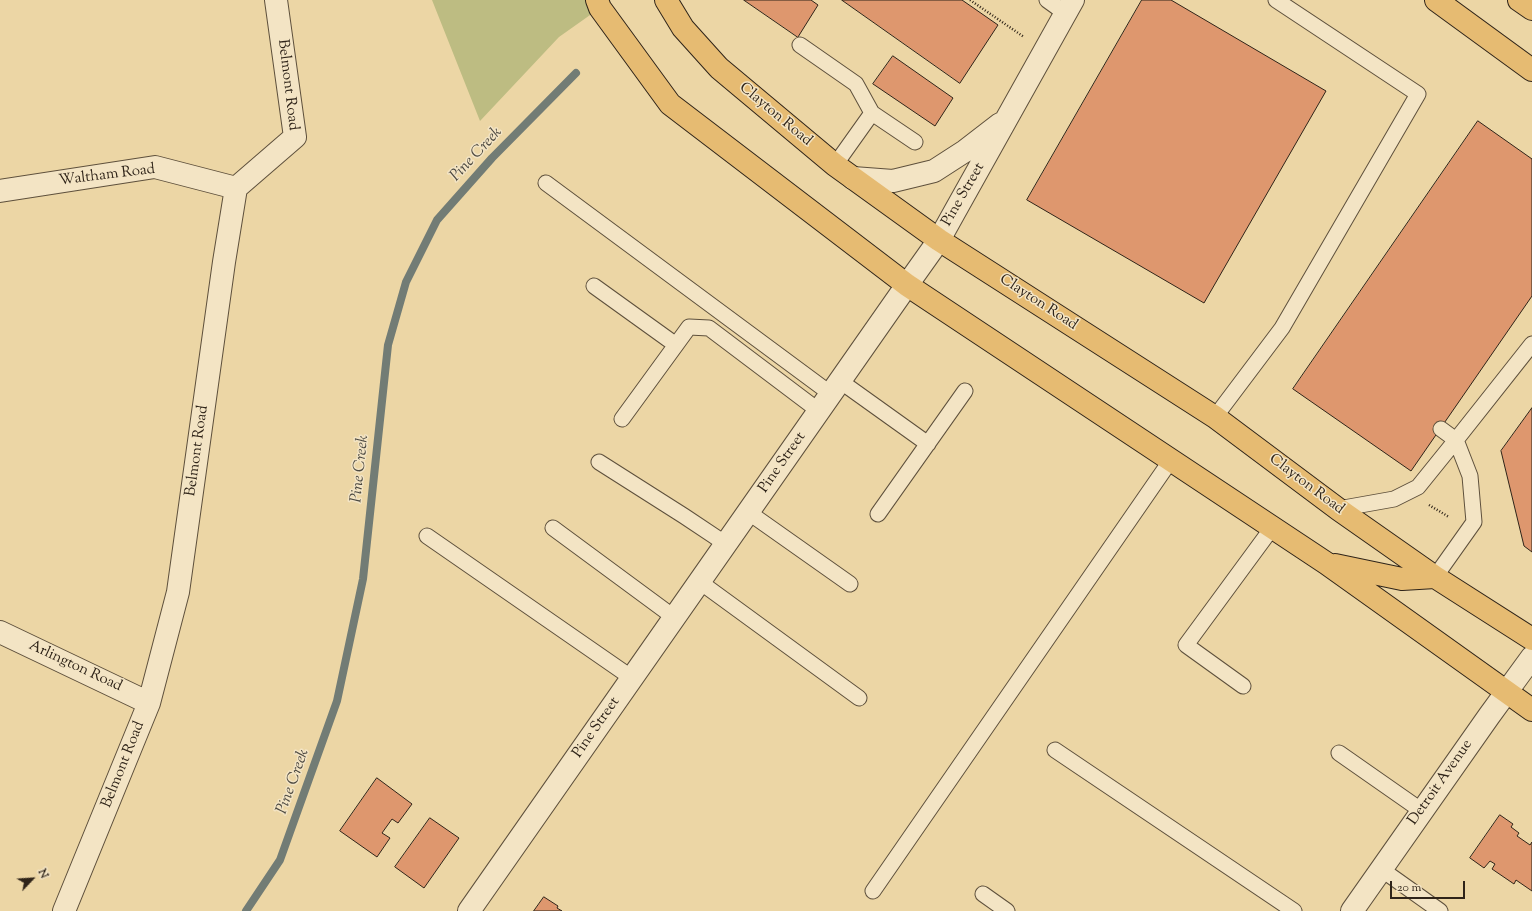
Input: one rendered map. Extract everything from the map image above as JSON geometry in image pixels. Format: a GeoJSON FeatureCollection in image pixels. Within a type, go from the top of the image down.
{"type":"FeatureCollection","features":[{"type":"Feature","properties":{"kind":"main road"},"geometry":{"type":"LineString","coordinates":[[597,0],[600,8],[670,104],[907,285],[1326,563],[1532,710]]}},
{"type":"Feature","properties":{"kind":"main road","name":"Clayton Road"},"geometry":{"type":"LineString","coordinates":[[666,0],[683,28],[719,68],[835,165],[938,240],[1215,417],[1338,509],[1531,642]]}},
{"type":"Feature","properties":{"kind":"main road"},"geometry":{"type":"LineString","coordinates":[[1436,0],[1530,70]]}},
{"type":"Feature","properties":{"kind":"main road"},"geometry":{"type":"LineString","coordinates":[[1519,0],[1532,9]]}},
{"type":"Feature","properties":{"kind":"main road"},"geometry":{"type":"LineString","coordinates":[[1326,563],[1402,580],[1435,577]]}},
{"type":"Feature","properties":{"kind":"street","name":"Belmont Road"},"geometry":{"type":"LineString","coordinates":[[64,911],[149,703],[178,592],[224,262],[236,188],[295,137],[276,0]]}},
{"type":"Feature","properties":{"kind":"street","name":"Pine Street"},"geometry":{"type":"LineString","coordinates":[[470,911],[938,240],[1069,7]]}},
{"type":"Feature","properties":{"kind":"street"},"geometry":{"type":"LineString","coordinates":[[853,178],[893,181],[934,171],[965,151],[1007,118]]}},
{"type":"Feature","properties":{"kind":"street","name":"Waltham Road"},"geometry":{"type":"LineString","coordinates":[[0,191],[155,167],[236,188]]}},
{"type":"Feature","properties":{"kind":"street","name":"Arlington Road"},"geometry":{"type":"LineString","coordinates":[[0,632],[149,703]]}},
{"type":"Feature","properties":{"kind":"street","name":"Detroit Avenue"},"geometry":{"type":"LineString","coordinates":[[1352,911],[1505,692],[1531,642]]}},
{"type":"Feature","properties":{"kind":"lane"},"geometry":{"type":"LineString","coordinates":[[1047,0],[1069,7]]}},
{"type":"Feature","properties":{"kind":"lane"},"geometry":{"type":"LineString","coordinates":[[1215,417],[1282,328],[1418,94],[1276,0]]}},
{"type":"Feature","properties":{"kind":"lane"},"geometry":{"type":"LineString","coordinates":[[800,45],[856,84],[872,113],[914,142]]}},
{"type":"Feature","properties":{"kind":"lane"},"geometry":{"type":"LineString","coordinates":[[835,165],[872,113]]}},
{"type":"Feature","properties":{"kind":"lane"},"geometry":{"type":"LineString","coordinates":[[546,183],[830,395]]}},
{"type":"Feature","properties":{"kind":"lane"},"geometry":{"type":"LineString","coordinates":[[594,286],[676,345]]}},
{"type":"Feature","properties":{"kind":"lane"},"geometry":{"type":"LineString","coordinates":[[622,420],[689,327],[709,328],[830,395],[928,444]]}},
{"type":"Feature","properties":{"kind":"lane"},"geometry":{"type":"LineString","coordinates":[[1338,509],[1394,499],[1418,486],[1532,344]]}},
{"type":"Feature","properties":{"kind":"lane"},"geometry":{"type":"LineString","coordinates":[[878,514],[965,391]]}},
{"type":"Feature","properties":{"kind":"lane"},"geometry":{"type":"LineString","coordinates":[[1435,577],[1474,522],[1470,476],[1456,440],[1440,429]]}},
{"type":"Feature","properties":{"kind":"lane"},"geometry":{"type":"LineString","coordinates":[[873,891],[1171,460]]}},
{"type":"Feature","properties":{"kind":"lane"},"geometry":{"type":"LineString","coordinates":[[599,462],[726,544]]}},
{"type":"Feature","properties":{"kind":"lane"},"geometry":{"type":"LineString","coordinates":[[748,512],[850,584]]}},
{"type":"Feature","properties":{"kind":"lane"},"geometry":{"type":"LineString","coordinates":[[553,528],[675,618]]}},
{"type":"Feature","properties":{"kind":"lane"},"geometry":{"type":"LineString","coordinates":[[1243,686],[1186,646],[1272,528]]}},
{"type":"Feature","properties":{"kind":"lane"},"geometry":{"type":"LineString","coordinates":[[427,536],[632,678]]}},
{"type":"Feature","properties":{"kind":"lane"},"geometry":{"type":"LineString","coordinates":[[700,582],[859,698]]}},
{"type":"Feature","properties":{"kind":"lane"},"geometry":{"type":"LineString","coordinates":[[1055,750],[1294,911]]}},
{"type":"Feature","properties":{"kind":"lane"},"geometry":{"type":"LineString","coordinates":[[1338,753],[1422,811]]}},
{"type":"Feature","properties":{"kind":"lane"},"geometry":{"type":"LineString","coordinates":[[1381,869],[1440,911]]}},
{"type":"Feature","properties":{"kind":"lane"},"geometry":{"type":"LineString","coordinates":[[984,894],[1007,911]]}},
{"type":"Feature","properties":{"kind":"path"},"geometry":{"type":"LineString","coordinates":[[970,0],[1044,51]]}},
{"type":"Feature","properties":{"kind":"path"},"geometry":{"type":"LineString","coordinates":[[1424,502],[1449,517]]}},
{"type":"Feature","properties":{"kind":"shaded area"},"geometry":{"type":"Polygon","coordinates":[[[432,0],[597,0],[600,8],[559,37],[480,121],[432,0]]]}},
{"type":"Feature","properties":{"kind":"building"},"geometry":{"type":"Polygon","coordinates":[[[744,0],[811,0],[818,5],[798,37],[744,0]]]}},
{"type":"Feature","properties":{"kind":"building"},"geometry":{"type":"Polygon","coordinates":[[[842,0],[962,0],[998,25],[960,83],[842,0]]]}},
{"type":"Feature","properties":{"kind":"building"},"geometry":{"type":"Polygon","coordinates":[[[1142,0],[1171,0],[1326,91],[1204,303],[1027,200],[1142,0]]]}},
{"type":"Feature","properties":{"kind":"building"},"geometry":{"type":"Polygon","coordinates":[[[893,56],[953,98],[935,126],[873,84],[893,56]]]}},
{"type":"Feature","properties":{"kind":"building"},"geometry":{"type":"Polygon","coordinates":[[[1478,121],[1532,159],[1532,296],[1411,471],[1293,389],[1478,121]]]}},
{"type":"Feature","properties":{"kind":"building"},"geometry":{"type":"Polygon","coordinates":[[[1532,408],[1532,552],[1524,546],[1501,451],[1532,408]]]}},
{"type":"Feature","properties":{"kind":"building"},"geometry":{"type":"Polygon","coordinates":[[[377,778],[412,804],[398,823],[392,819],[382,833],[390,838],[377,857],[340,831],[377,778]]]}},
{"type":"Feature","properties":{"kind":"building"},"geometry":{"type":"Polygon","coordinates":[[[1500,815],[1513,824],[1511,827],[1519,833],[1517,836],[1530,845],[1532,842],[1532,891],[1516,880],[1514,884],[1492,869],[1495,864],[1490,861],[1484,868],[1470,858],[1500,815]]]}},
{"type":"Feature","properties":{"kind":"building"},"geometry":{"type":"Polygon","coordinates":[[[430,818],[459,838],[424,888],[395,867],[430,818]]]}},
{"type":"Feature","properties":{"kind":"building"},"geometry":{"type":"Polygon","coordinates":[[[544,897],[558,906],[557,908],[562,911],[534,911],[544,897]]]}},
{"type":"Feature","properties":{"kind":"waterway","name":"Pine Creek"},"geometry":{"type":"LineString","coordinates":[[246,911],[280,860],[337,701],[363,579],[388,345],[406,282],[437,220],[492,158],[576,73]]}}]}
